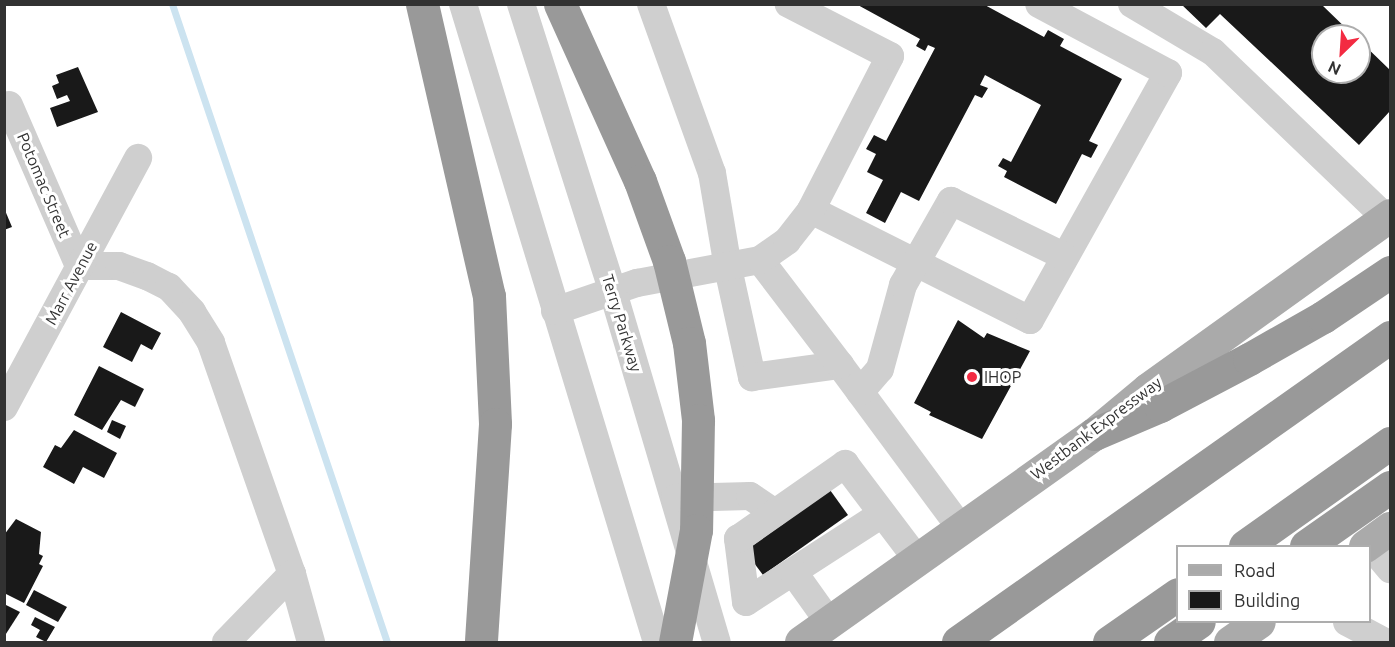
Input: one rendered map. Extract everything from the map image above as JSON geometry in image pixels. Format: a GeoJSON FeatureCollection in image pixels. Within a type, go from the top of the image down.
{"type":"FeatureCollection","features":[{"type":"Feature","properties":{"kind":"highway"},"geometry":{"type":"LineString","coordinates":[[422,4],[489,296],[495,424],[482,642]]}},
{"type":"Feature","properties":{"kind":"highway"},"geometry":{"type":"LineString","coordinates":[[560,4],[640,181],[669,261],[689,343],[698,420],[686,498],[696,530],[675,642]]}},
{"type":"Feature","properties":{"kind":"highway"},"geometry":{"type":"LineString","coordinates":[[1094,434],[1160,406],[1239,364],[1385,276]]}},
{"type":"Feature","properties":{"kind":"highway"},"geometry":{"type":"LineString","coordinates":[[958,642],[1390,337]]}},
{"type":"Feature","properties":{"kind":"highway"},"geometry":{"type":"LineString","coordinates":[[1246,545],[1390,443]]}},
{"type":"Feature","properties":{"kind":"highway"},"geometry":{"type":"LineString","coordinates":[[1307,545],[1390,487]]}},
{"type":"Feature","properties":{"kind":"highway"},"geometry":{"type":"LineString","coordinates":[[1109,642],[1176,595]]}},
{"type":"Feature","properties":{"kind":"main road","name":"Westbank Expressway"},"geometry":{"type":"LineString","coordinates":[[801,642],[959,526],[1094,434],[1148,389],[1388,217]]}},
{"type":"Feature","properties":{"kind":"main road"},"geometry":{"type":"LineString","coordinates":[[1230,642],[1256,623]]}},
{"type":"Feature","properties":{"kind":"street"},"geometry":{"type":"LineString","coordinates":[[463,4],[657,642]]}},
{"type":"Feature","properties":{"kind":"street","name":"Terry Parkway"},"geometry":{"type":"LineString","coordinates":[[521,4],[613,292],[686,498],[716,635]]}},
{"type":"Feature","properties":{"kind":"street"},"geometry":{"type":"LineString","coordinates":[[651,4],[712,173],[728,268],[752,377],[840,364]]}},
{"type":"Feature","properties":{"kind":"street"},"geometry":{"type":"LineString","coordinates":[[555,311],[637,283],[728,268],[760,260],[787,241],[811,210],[890,56],[789,4]]}},
{"type":"Feature","properties":{"kind":"street"},"geometry":{"type":"LineString","coordinates":[[811,210],[917,260],[1030,320],[1168,73],[1039,4]]}},
{"type":"Feature","properties":{"kind":"street"},"geometry":{"type":"LineString","coordinates":[[1132,4],[1213,52],[1388,217]]}},
{"type":"Feature","properties":{"kind":"street","name":"Potomac Street"},"geometry":{"type":"LineString","coordinates":[[9,105],[79,266]]}},
{"type":"Feature","properties":{"kind":"street","name":"Marr Avenue"},"geometry":{"type":"LineString","coordinates":[[4,407],[138,158]]}},
{"type":"Feature","properties":{"kind":"street"},"geometry":{"type":"LineString","coordinates":[[861,392],[880,369],[903,285],[951,201],[1064,256]]}},
{"type":"Feature","properties":{"kind":"street"},"geometry":{"type":"LineString","coordinates":[[760,260],[861,392],[959,526]]}},
{"type":"Feature","properties":{"kind":"street"},"geometry":{"type":"LineString","coordinates":[[79,266],[118,266],[147,276],[169,287],[192,312],[211,343],[292,573],[311,642]]}},
{"type":"Feature","properties":{"kind":"street"},"geometry":{"type":"LineString","coordinates":[[746,602],[738,539],[845,464],[916,558]]}},
{"type":"Feature","properties":{"kind":"street"},"geometry":{"type":"LineString","coordinates":[[686,498],[750,496],[775,513]]}},
{"type":"Feature","properties":{"kind":"street"},"geometry":{"type":"LineString","coordinates":[[716,635],[746,602],[882,514]]}},
{"type":"Feature","properties":{"kind":"street"},"geometry":{"type":"LineString","coordinates":[[1375,540],[1390,569]]}},
{"type":"Feature","properties":{"kind":"street"},"geometry":{"type":"LineString","coordinates":[[226,642],[292,573]]}},
{"type":"Feature","properties":{"kind":"street"},"geometry":{"type":"LineString","coordinates":[[794,573],[829,622]]}},
{"type":"Feature","properties":{"kind":"street"},"geometry":{"type":"LineString","coordinates":[[1351,623],[1385,642]]}},
{"type":"Feature","properties":{"kind":"building"},"geometry":{"type":"Polygon","coordinates":[[[856,4],[983,4],[1044,37],[1048,30],[1064,39],[1060,46],[1122,79],[1089,141],[1098,145],[1091,158],[1082,154],[1056,204],[1004,177],[1007,171],[998,166],[1003,158],[1011,162],[1041,105],[985,75],[980,85],[988,88],[982,98],[975,95],[919,201],[901,192],[885,223],[866,213],[883,180],[867,172],[876,154],[866,149],[874,135],[886,141],[935,48],[928,45],[925,51],[916,46],[920,39],[856,4]]]}},
{"type":"Feature","properties":{"kind":"building"},"geometry":{"type":"Polygon","coordinates":[[[1181,4],[1321,4],[1342,24],[1311,24],[1311,84],[1371,84],[1371,52],[1390,70],[1390,111],[1359,145],[1220,14],[1206,28],[1181,4]]]}},
{"type":"Feature","properties":{"kind":"building"},"geometry":{"type":"Polygon","coordinates":[[[78,67],[98,112],[57,127],[50,108],[70,101],[67,95],[57,99],[52,86],[59,83],[56,75],[78,67]]]}},
{"type":"Feature","properties":{"kind":"building"},"geometry":{"type":"Polygon","coordinates":[[[4,208],[12,227],[4,230],[4,208]]]}},
{"type":"Feature","properties":{"kind":"building"},"geometry":{"type":"Polygon","coordinates":[[[121,312],[161,333],[152,350],[141,344],[132,362],[103,347],[121,312]]]}},
{"type":"Feature","properties":{"kind":"building","name":"IHOP"},"geometry":{"type":"Polygon","coordinates":[[[958,320],[984,338],[987,333],[1030,351],[982,439],[929,415],[931,412],[914,403],[958,320]]]}},
{"type":"Feature","properties":{"kind":"building"},"geometry":{"type":"Polygon","coordinates":[[[99,366],[144,389],[135,407],[121,400],[102,430],[74,415],[99,366]]]}},
{"type":"Feature","properties":{"kind":"building"},"geometry":{"type":"Polygon","coordinates":[[[112,420],[126,426],[120,439],[107,432],[112,420]]]}},
{"type":"Feature","properties":{"kind":"building"},"geometry":{"type":"Polygon","coordinates":[[[74,430],[117,453],[104,478],[83,467],[74,484],[43,467],[55,445],[61,448],[74,430]]]}},
{"type":"Feature","properties":{"kind":"building"},"geometry":{"type":"Polygon","coordinates":[[[830,490],[848,515],[763,575],[745,551],[830,490]]]}},
{"type":"Feature","properties":{"kind":"building"},"geometry":{"type":"Polygon","coordinates":[[[16,519],[41,532],[39,554],[43,556],[39,564],[43,566],[24,603],[4,593],[4,535],[16,519]]]}},
{"type":"Feature","properties":{"kind":"building"},"geometry":{"type":"Polygon","coordinates":[[[34,590],[67,607],[58,622],[26,605],[34,590]]]}},
{"type":"Feature","properties":{"kind":"building"},"geometry":{"type":"Polygon","coordinates":[[[4,604],[20,612],[4,637],[4,604]]]}},
{"type":"Feature","properties":{"kind":"building"},"geometry":{"type":"Polygon","coordinates":[[[35,617],[55,627],[46,642],[36,637],[40,630],[31,625],[35,617]]]}},
{"type":"Feature","properties":{"kind":"waterway"},"geometry":{"type":"LineString","coordinates":[[172,4],[387,642]]}},
{"type":"Feature","properties":{"kind":"place","name":"IHOP"},"geometry":{"type":"Point","coordinates":[972,377]}}]}
